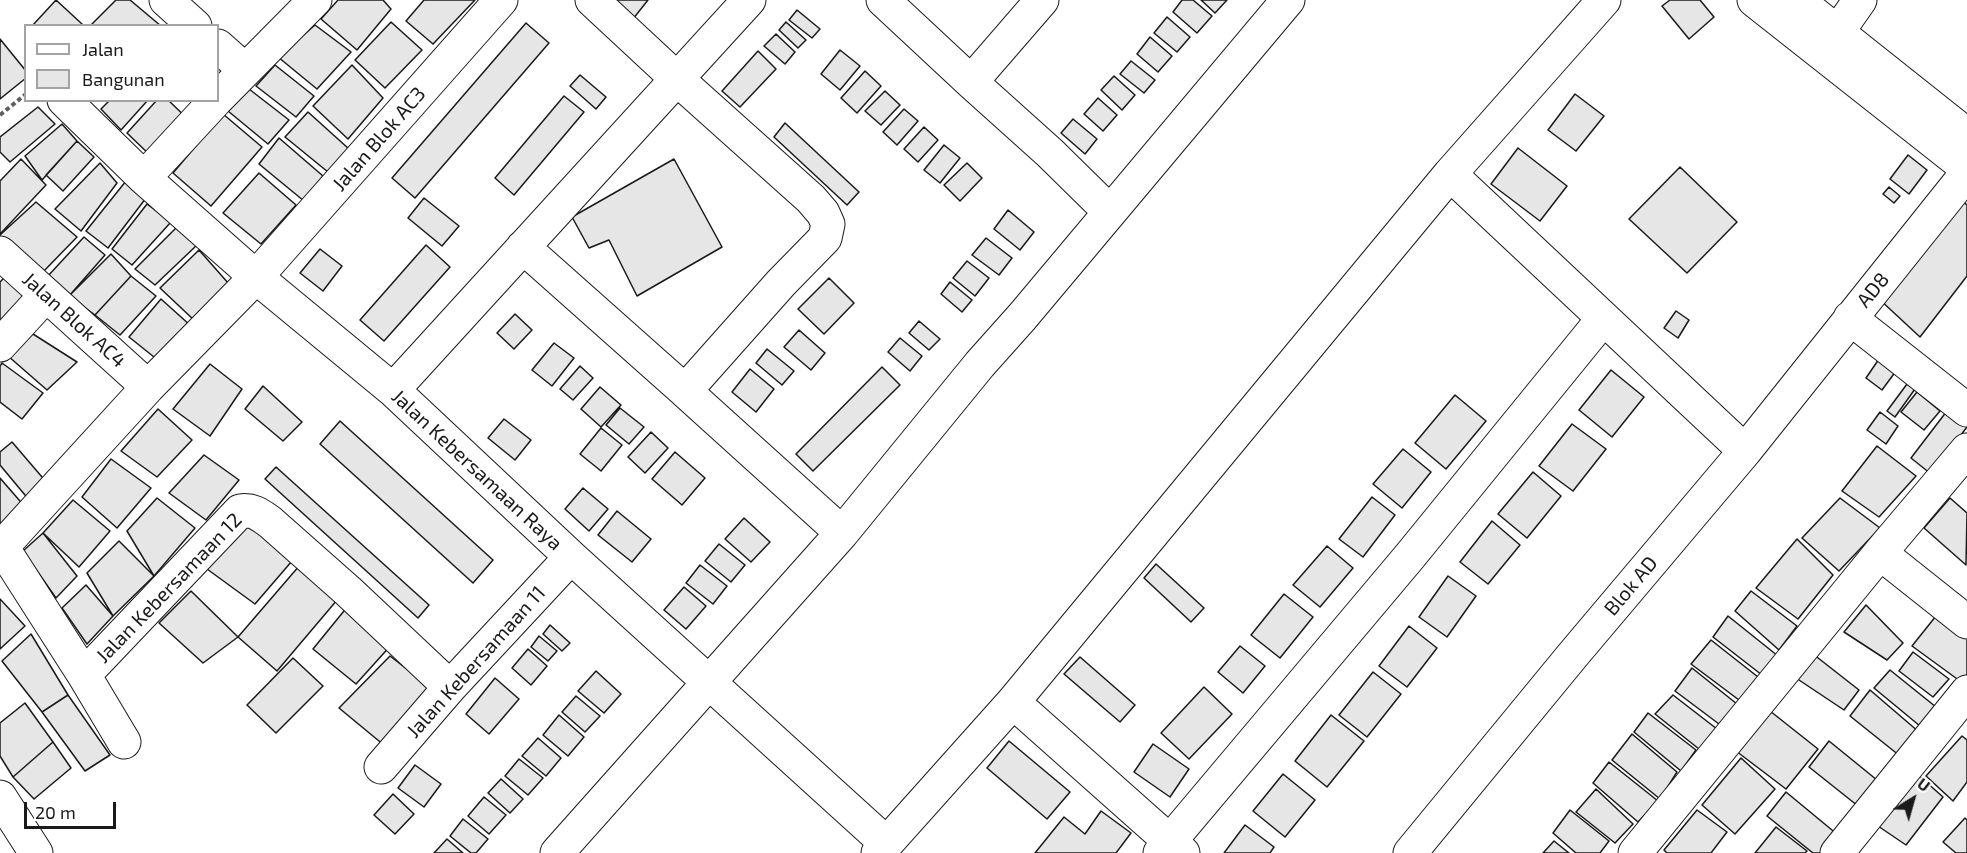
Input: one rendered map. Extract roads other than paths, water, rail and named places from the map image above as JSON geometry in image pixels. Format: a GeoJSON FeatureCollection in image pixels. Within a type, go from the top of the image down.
{"type":"FeatureCollection","features":[{"type":"Feature","properties":{"kind":"street"},"geometry":{"type":"LineString","coordinates":[[166,0],[193,24]]}},
{"type":"Feature","properties":{"kind":"street"},"geometry":{"type":"LineString","coordinates":[[219,98],[244,69],[315,0]]}},
{"type":"Feature","properties":{"kind":"street","name":"Jalan Blok AC3"},"geometry":{"type":"LineString","coordinates":[[1,548],[148,387],[256,277],[501,0]]}},
{"type":"Feature","properties":{"kind":"street"},"geometry":{"type":"LineString","coordinates":[[592,0],[676,79],[811,199],[823,213],[828,224],[825,238],[781,283],[685,391]]}},
{"type":"Feature","properties":{"kind":"street"},"geometry":{"type":"LineString","coordinates":[[393,390],[749,0]]}},
{"type":"Feature","properties":{"kind":"street"},"geometry":{"type":"LineString","coordinates":[[883,0],[1050,153],[1110,212]]}},
{"type":"Feature","properties":{"kind":"street"},"geometry":{"type":"LineString","coordinates":[[971,82],[1042,0]]}},
{"type":"Feature","properties":{"kind":"street"},"geometry":{"type":"LineString","coordinates":[[557,853],[710,684],[842,533],[980,363],[1022,317],[1288,0]]}},
{"type":"Feature","properties":{"kind":"street"},"geometry":{"type":"LineString","coordinates":[[882,848],[1013,702],[1450,174],[1604,0]]}},
{"type":"Feature","properties":{"kind":"street"},"geometry":{"type":"LineString","coordinates":[[1754,0],[1830,43],[1967,135]]}},
{"type":"Feature","properties":{"kind":"street"},"geometry":{"type":"LineString","coordinates":[[1797,0],[1830,43],[1967,168]]}},
{"type":"Feature","properties":{"kind":"street"},"geometry":{"type":"LineString","coordinates":[[1830,43],[1860,0]]}},
{"type":"Feature","properties":{"kind":"street"},"geometry":{"type":"LineString","coordinates":[[219,47],[244,69]]}},
{"type":"Feature","properties":{"kind":"street","name":"Jalan Kebersamaan Raya"},"geometry":{"type":"LineString","coordinates":[[66,102],[144,178],[256,277],[393,390],[710,684],[882,848]]}},
{"type":"Feature","properties":{"kind":"street"},"geometry":{"type":"LineString","coordinates":[[144,178],[215,102]]}},
{"type":"Feature","properties":{"kind":"street","name":"AD8"},"geometry":{"type":"LineString","coordinates":[[1967,173],[1850,318],[1967,410]]}},
{"type":"Feature","properties":{"kind":"street"},"geometry":{"type":"LineString","coordinates":[[1450,174],[1745,451]]}},
{"type":"Feature","properties":{"kind":"street"},"geometry":{"type":"LineString","coordinates":[[523,247],[842,533]]}},
{"type":"Feature","properties":{"kind":"street","name":"Jalan Blok AC4"},"geometry":{"type":"LineString","coordinates":[[0,253],[148,387]]}},
{"type":"Feature","properties":{"kind":"street"},"geometry":{"type":"LineString","coordinates":[[0,345],[46,295]]}},
{"type":"Feature","properties":{"kind":"street","name":"Blok AD"},"geometry":{"type":"LineString","coordinates":[[1410,853],[1745,451],[1850,318]]}},
{"type":"Feature","properties":{"kind":"street"},"geometry":{"type":"LineString","coordinates":[[1013,702],[1171,849],[1603,319]]}},
{"type":"Feature","properties":{"kind":"street"},"geometry":{"type":"LineString","coordinates":[[1635,853],[1967,450]]}},
{"type":"Feature","properties":{"kind":"street","name":"Jalan Kebersamaan 12"},"geometry":{"type":"LineString","coordinates":[[1,548],[84,675],[240,511],[256,512],[348,591],[450,687]]}},
{"type":"Feature","properties":{"kind":"street"},"geometry":{"type":"LineString","coordinates":[[1880,553],[1967,622]]}},
{"type":"Feature","properties":{"kind":"street","name":"Jalan Kebersamaan 11"},"geometry":{"type":"LineString","coordinates":[[381,767],[450,687],[571,557]]}},
{"type":"Feature","properties":{"kind":"street"},"geometry":{"type":"LineString","coordinates":[[84,675],[124,742]]}},
{"type":"Feature","properties":{"kind":"street"},"geometry":{"type":"LineString","coordinates":[[1837,853],[1967,692]]}},
{"type":"Feature","properties":{"kind":"street"},"geometry":{"type":"LineString","coordinates":[[0,797],[36,853]]}}]}
